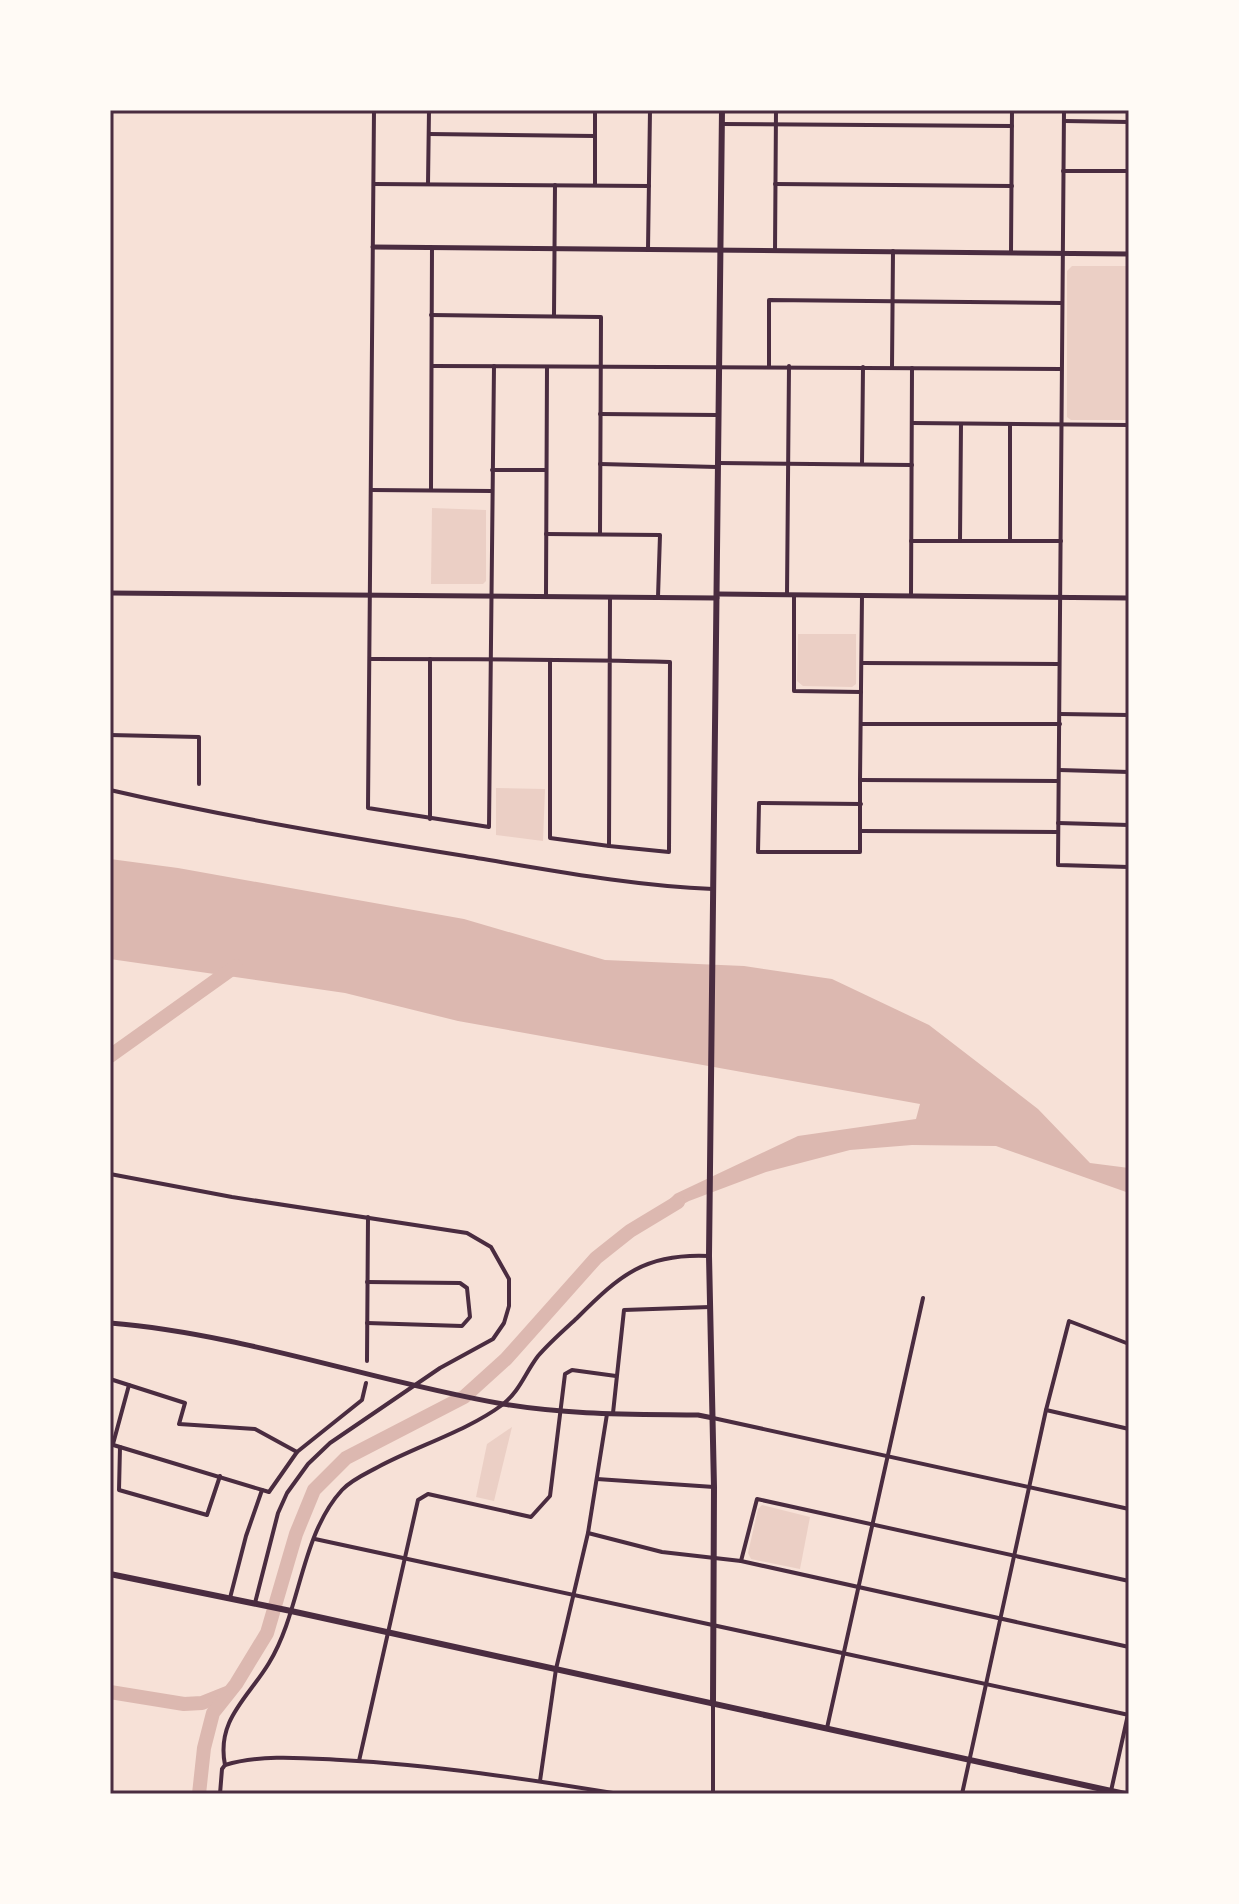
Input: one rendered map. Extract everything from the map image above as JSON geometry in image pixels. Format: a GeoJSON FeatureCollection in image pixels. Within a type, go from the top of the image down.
{"type":"FeatureCollection","features":[{"type":"Feature","properties":{"kind":"main road"},"geometry":{"type":"LineString","coordinates":[[713,1704],[714,1487],[709,1245],[722,110]]}},
{"type":"Feature","properties":{"kind":"main road"},"geometry":{"type":"LineString","coordinates":[[110,1574],[288,1610],[1125,1794]]}},
{"type":"Feature","properties":{"kind":"street"},"geometry":{"type":"LineString","coordinates":[[374,110],[368,808],[489,827],[494,366]]}},
{"type":"Feature","properties":{"kind":"street"},"geometry":{"type":"LineString","coordinates":[[428,184],[429,110]]}},
{"type":"Feature","properties":{"kind":"street"},"geometry":{"type":"LineString","coordinates":[[595,110],[595,185]]}},
{"type":"Feature","properties":{"kind":"street"},"geometry":{"type":"LineString","coordinates":[[648,249],[650,110]]}},
{"type":"Feature","properties":{"kind":"street"},"geometry":{"type":"LineString","coordinates":[[775,251],[776,110]]}},
{"type":"Feature","properties":{"kind":"street"},"geometry":{"type":"LineString","coordinates":[[1011,252],[1012,110]]}},
{"type":"Feature","properties":{"kind":"street"},"geometry":{"type":"LineString","coordinates":[[1064,110],[1058,865],[1129,867]]}},
{"type":"Feature","properties":{"kind":"street"},"geometry":{"type":"LineString","coordinates":[[1064,121],[1129,122]]}},
{"type":"Feature","properties":{"kind":"street"},"geometry":{"type":"LineString","coordinates":[[722,124],[1012,126]]}},
{"type":"Feature","properties":{"kind":"street"},"geometry":{"type":"LineString","coordinates":[[429,134],[595,136]]}},
{"type":"Feature","properties":{"kind":"street"},"geometry":{"type":"LineString","coordinates":[[1063,171],[1129,171]]}},
{"type":"Feature","properties":{"kind":"street"},"geometry":{"type":"LineString","coordinates":[[374,184],[649,186]]}},
{"type":"Feature","properties":{"kind":"street"},"geometry":{"type":"LineString","coordinates":[[775,184],[1012,186]]}},
{"type":"Feature","properties":{"kind":"street"},"geometry":{"type":"LineString","coordinates":[[554,316],[555,185]]}},
{"type":"Feature","properties":{"kind":"street"},"geometry":{"type":"LineString","coordinates":[[373,247],[1129,254]]}},
{"type":"Feature","properties":{"kind":"street"},"geometry":{"type":"LineString","coordinates":[[431,490],[432,248]]}},
{"type":"Feature","properties":{"kind":"street"},"geometry":{"type":"LineString","coordinates":[[892,368],[893,251]]}},
{"type":"Feature","properties":{"kind":"street"},"geometry":{"type":"LineString","coordinates":[[769,366],[769,300],[1062,303]]}},
{"type":"Feature","properties":{"kind":"street"},"geometry":{"type":"LineString","coordinates":[[431,315],[601,317],[600,534]]}},
{"type":"Feature","properties":{"kind":"street"},"geometry":{"type":"LineString","coordinates":[[432,366],[1062,369]]}},
{"type":"Feature","properties":{"kind":"street"},"geometry":{"type":"LineString","coordinates":[[787,595],[789,366]]}},
{"type":"Feature","properties":{"kind":"street"},"geometry":{"type":"LineString","coordinates":[[546,595],[547,367]]}},
{"type":"Feature","properties":{"kind":"street"},"geometry":{"type":"LineString","coordinates":[[862,464],[863,367]]}},
{"type":"Feature","properties":{"kind":"street"},"geometry":{"type":"LineString","coordinates":[[911,596],[912,368]]}},
{"type":"Feature","properties":{"kind":"street"},"geometry":{"type":"LineString","coordinates":[[600,414],[720,415]]}},
{"type":"Feature","properties":{"kind":"street"},"geometry":{"type":"LineString","coordinates":[[912,423],[1129,425]]}},
{"type":"Feature","properties":{"kind":"street"},"geometry":{"type":"LineString","coordinates":[[960,541],[961,424]]}},
{"type":"Feature","properties":{"kind":"street"},"geometry":{"type":"LineString","coordinates":[[1010,424],[1010,541]]}},
{"type":"Feature","properties":{"kind":"street"},"geometry":{"type":"LineString","coordinates":[[600,464],[912,465]]}},
{"type":"Feature","properties":{"kind":"street"},"geometry":{"type":"LineString","coordinates":[[492,470],[546,470]]}},
{"type":"Feature","properties":{"kind":"street"},"geometry":{"type":"LineString","coordinates":[[371,490],[492,491]]}},
{"type":"Feature","properties":{"kind":"street"},"geometry":{"type":"LineString","coordinates":[[546,534],[660,535],[658,597]]}},
{"type":"Feature","properties":{"kind":"street"},"geometry":{"type":"LineString","coordinates":[[911,541],[1061,541]]}},
{"type":"Feature","properties":{"kind":"street"},"geometry":{"type":"LineString","coordinates":[[110,593],[1129,598]]}},
{"type":"Feature","properties":{"kind":"street"},"geometry":{"type":"LineString","coordinates":[[794,595],[794,691],[861,692]]}},
{"type":"Feature","properties":{"kind":"street"},"geometry":{"type":"LineString","coordinates":[[861,804],[759,803],[758,852],[860,852],[861,804],[862,596]]}},
{"type":"Feature","properties":{"kind":"street"},"geometry":{"type":"LineString","coordinates":[[609,846],[610,597]]}},
{"type":"Feature","properties":{"kind":"street"},"geometry":{"type":"LineString","coordinates":[[370,659],[610,660],[670,662],[669,852],[550,838],[550,660]]}},
{"type":"Feature","properties":{"kind":"street"},"geometry":{"type":"LineString","coordinates":[[430,659],[430,819]]}},
{"type":"Feature","properties":{"kind":"street"},"geometry":{"type":"LineString","coordinates":[[862,663],[1060,664]]}},
{"type":"Feature","properties":{"kind":"street"},"geometry":{"type":"LineString","coordinates":[[1060,714],[1129,715]]}},
{"type":"Feature","properties":{"kind":"street"},"geometry":{"type":"LineString","coordinates":[[861,724],[1060,724]]}},
{"type":"Feature","properties":{"kind":"street"},"geometry":{"type":"LineString","coordinates":[[110,735],[199,737],[199,784]]}},
{"type":"Feature","properties":{"kind":"street"},"geometry":{"type":"LineString","coordinates":[[1059,770],[1129,772]]}},
{"type":"Feature","properties":{"kind":"street"},"geometry":{"type":"LineString","coordinates":[[860,780],[1059,781]]}},
{"type":"Feature","properties":{"kind":"street"},"geometry":{"type":"LineString","coordinates":[[110,790],[215,814],[535,868],[713,889]]}},
{"type":"Feature","properties":{"kind":"street"},"geometry":{"type":"LineString","coordinates":[[1058,823],[1129,825]]}},
{"type":"Feature","properties":{"kind":"street"},"geometry":{"type":"LineString","coordinates":[[860,831],[1058,832]]}},
{"type":"Feature","properties":{"kind":"street"},"geometry":{"type":"LineString","coordinates":[[110,1174],[232,1197],[467,1233],[491,1247],[509,1279],[509,1306],[504,1323],[493,1339],[440,1368],[330,1443],[297,1478],[278,1513],[258,1604]]}},
{"type":"Feature","properties":{"kind":"street"},"geometry":{"type":"LineString","coordinates":[[367,1361],[368,1217]]}},
{"type":"Feature","properties":{"kind":"street"},"geometry":{"type":"LineString","coordinates":[[220,1794],[225,1765],[222,1749],[228,1723],[270,1662],[287,1626],[288,1610],[315,1539],[331,1504],[344,1488],[403,1454],[483,1417],[503,1404],[520,1387],[537,1357],[624,1274],[667,1259],[709,1256]]}},
{"type":"Feature","properties":{"kind":"street"},"geometry":{"type":"LineString","coordinates":[[367,1282],[460,1283],[467,1288],[470,1317],[462,1326],[367,1323]]}},
{"type":"Feature","properties":{"kind":"street"},"geometry":{"type":"LineString","coordinates":[[827,1728],[923,1298]]}},
{"type":"Feature","properties":{"kind":"street"},"geometry":{"type":"LineString","coordinates":[[540,1781],[556,1669],[588,1533],[610,1414],[624,1310],[710,1307]]}},
{"type":"Feature","properties":{"kind":"street"},"geometry":{"type":"LineString","coordinates":[[962,1794],[1046,1410],[1069,1321],[1129,1344]]}},
{"type":"Feature","properties":{"kind":"street"},"geometry":{"type":"LineString","coordinates":[[110,1323],[183,1331],[503,1404],[568,1413],[698,1415],[1129,1509]]}},
{"type":"Feature","properties":{"kind":"street"},"geometry":{"type":"LineString","coordinates":[[359,1761],[418,1500],[428,1494],[531,1517],[550,1496],[565,1374],[572,1370],[616,1376]]}},
{"type":"Feature","properties":{"kind":"street"},"geometry":{"type":"LineString","coordinates":[[110,1379],[185,1403],[179,1424],[255,1429],[297,1452]]}},
{"type":"Feature","properties":{"kind":"street"},"geometry":{"type":"LineString","coordinates":[[129,1385],[111,1444],[269,1492],[297,1452],[362,1400],[366,1383]]}},
{"type":"Feature","properties":{"kind":"street"},"geometry":{"type":"LineString","coordinates":[[1046,1410],[1129,1429]]}},
{"type":"Feature","properties":{"kind":"street"},"geometry":{"type":"LineString","coordinates":[[120,1447],[119,1490],[207,1515],[220,1476]]}},
{"type":"Feature","properties":{"kind":"street"},"geometry":{"type":"LineString","coordinates":[[597,1479],[714,1487]]}},
{"type":"Feature","properties":{"kind":"street"},"geometry":{"type":"LineString","coordinates":[[230,1598],[262,1490]]}},
{"type":"Feature","properties":{"kind":"street"},"geometry":{"type":"LineString","coordinates":[[741,1561],[757,1499],[1129,1581]]}},
{"type":"Feature","properties":{"kind":"street"},"geometry":{"type":"LineString","coordinates":[[588,1533],[662,1552],[741,1561],[1129,1647]]}},
{"type":"Feature","properties":{"kind":"street"},"geometry":{"type":"LineString","coordinates":[[315,1539],[987,1686],[1129,1713],[1111,1791]]}},
{"type":"Feature","properties":{"kind":"street"},"geometry":{"type":"LineString","coordinates":[[713,1704],[713,1794]]}},
{"type":"Feature","properties":{"kind":"street"},"geometry":{"type":"LineString","coordinates":[[225,1765],[305,1758],[359,1761],[424,1766],[619,1794]]}},
{"type":"Feature","properties":{"kind":"shaded area"},"geometry":{"type":"Polygon","coordinates":[[[1072,266],[1129,266],[1129,420],[1071,420],[1067,417],[1067,271],[1072,266]]]}},
{"type":"Feature","properties":{"kind":"shaded area"},"geometry":{"type":"Polygon","coordinates":[[[432,508],[486,510],[486,581],[483,584],[431,584],[432,508]]]}},
{"type":"Feature","properties":{"kind":"shaded area"},"geometry":{"type":"Polygon","coordinates":[[[798,634],[856,634],[856,684],[852,687],[803,686],[797,681],[798,634]]]}},
{"type":"Feature","properties":{"kind":"shaded area"},"geometry":{"type":"Polygon","coordinates":[[[496,788],[545,789],[543,841],[496,835],[496,788]]]}},
{"type":"Feature","properties":{"kind":"shaded area"},"geometry":{"type":"Polygon","coordinates":[[[110,859],[178,868],[464,919],[605,960],[744,966],[832,979],[929,1025],[1038,1109],[1090,1163],[1129,1168],[1129,1193],[996,1146],[912,1145],[850,1150],[766,1172],[689,1201],[665,1214],[658,1211],[675,1194],[798,1136],[916,1119],[920,1104],[458,1021],[345,993],[110,959],[110,859]]]}},
{"type":"Feature","properties":{"kind":"shaded area"},"geometry":{"type":"Polygon","coordinates":[[[512,1427],[494,1501],[476,1497],[487,1444],[512,1427]]]}},
{"type":"Feature","properties":{"kind":"shaded area"},"geometry":{"type":"Polygon","coordinates":[[[762,1505],[810,1517],[800,1569],[751,1559],[748,1553],[758,1509],[762,1505]]]}},
{"type":"Feature","properties":{"kind":"waterway"},"geometry":{"type":"LineString","coordinates":[[110,1056],[236,966]]}},
{"type":"Feature","properties":{"kind":"waterway"},"geometry":{"type":"LineString","coordinates":[[199,1794],[204,1748],[213,1713],[236,1684],[267,1633],[296,1534],[314,1490],[346,1458],[464,1397],[506,1359],[596,1258],[630,1231],[678,1202]]}},
{"type":"Feature","properties":{"kind":"waterway"},"geometry":{"type":"LineString","coordinates":[[110,1692],[184,1704],[202,1703],[227,1693]]}}]}
